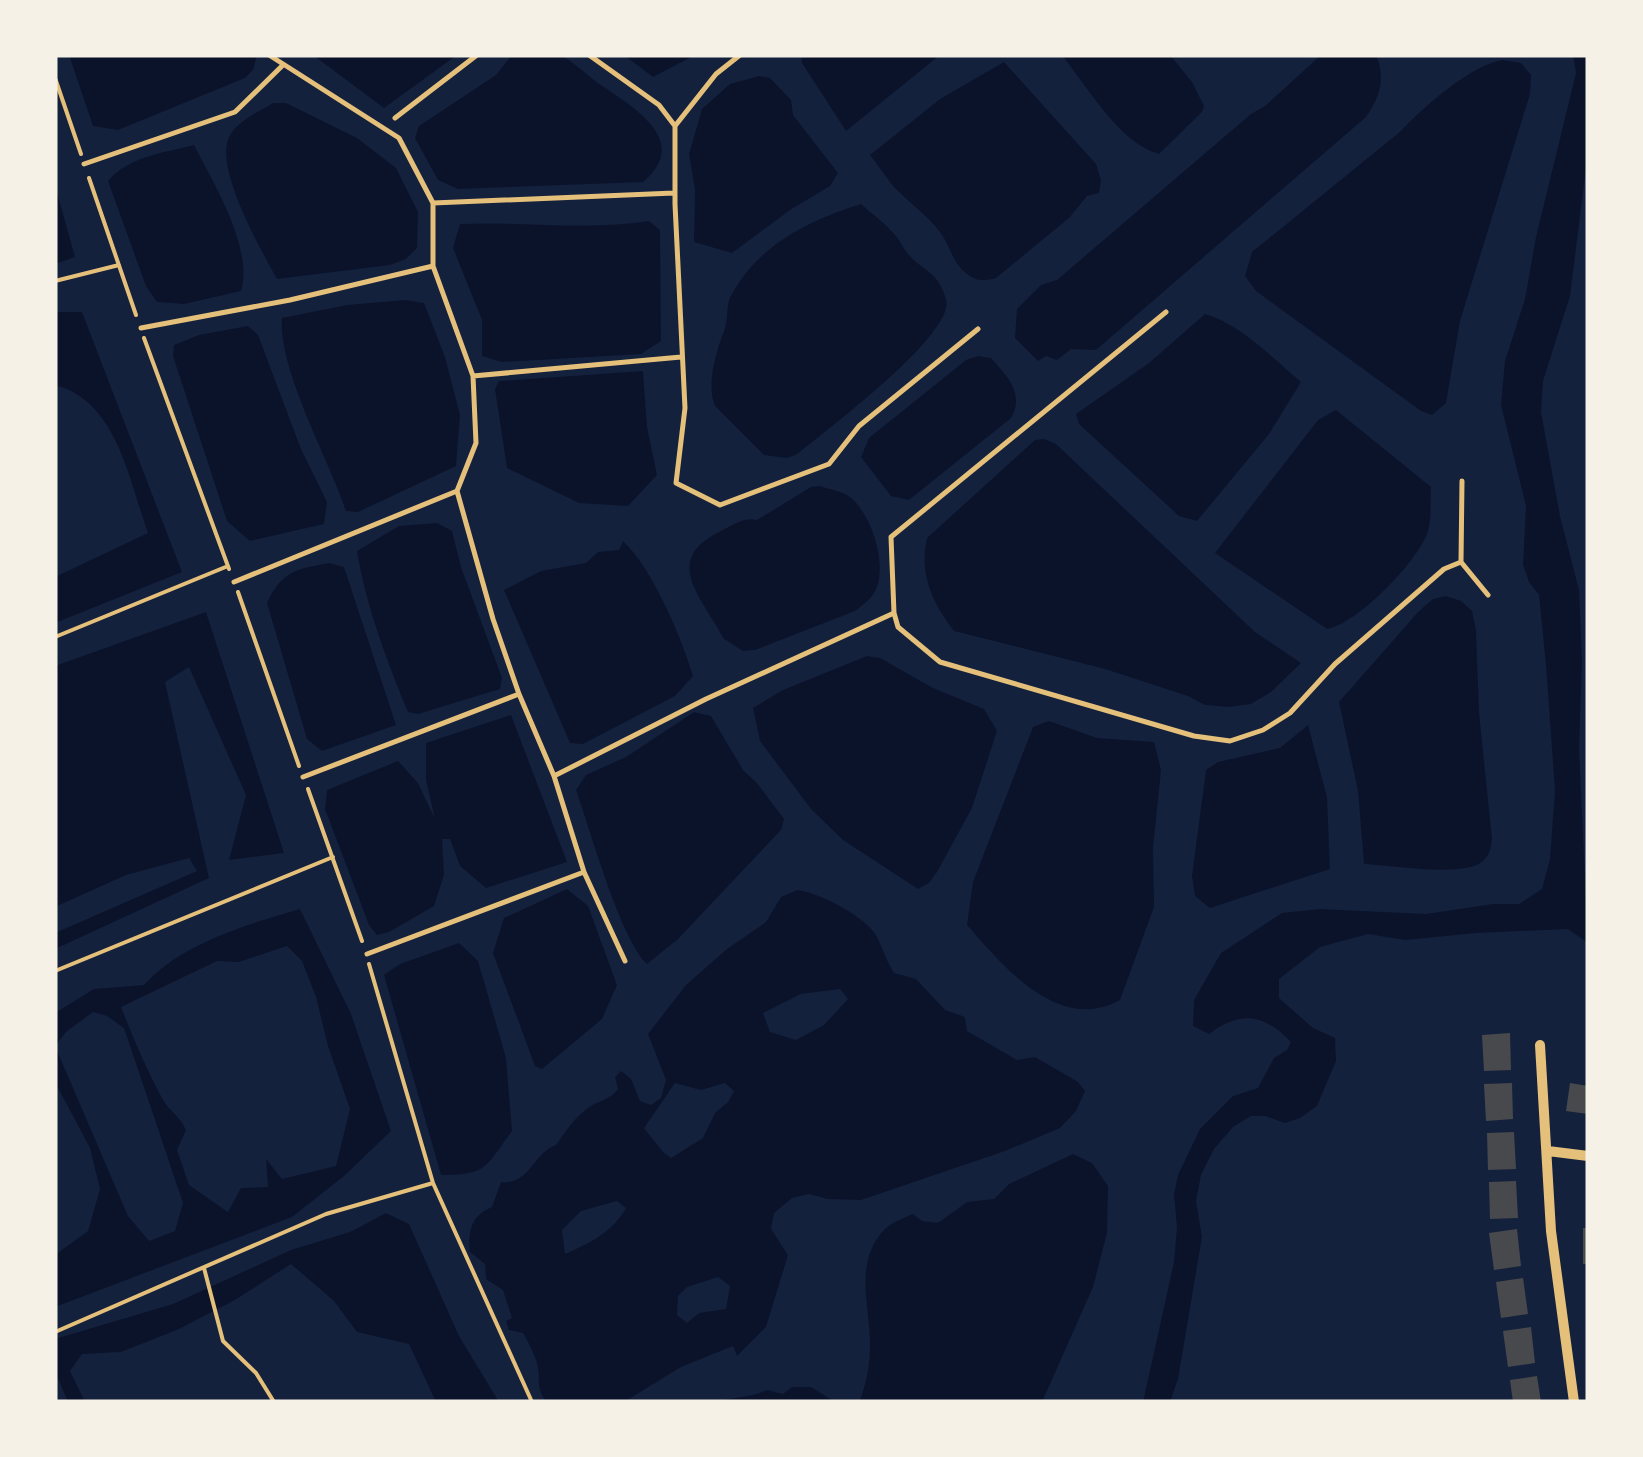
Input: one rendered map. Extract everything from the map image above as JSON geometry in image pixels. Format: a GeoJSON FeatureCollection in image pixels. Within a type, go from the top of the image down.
{"type":"FeatureCollection","features":[{"type":"Feature","properties":{"kind":"street"},"geometry":{"type":"LineString","coordinates":[[1540,1045],[1552,1231],[1574,1402]]}},
{"type":"Feature","properties":{"kind":"street"},"geometry":{"type":"LineString","coordinates":[[1548,1151],[1588,1156]]}},
{"type":"Feature","properties":{"kind":"lane"},"geometry":{"type":"LineString","coordinates":[[269,55],[399,138],[432,203],[432,266],[473,376],[476,443],[457,490],[492,620],[554,776],[584,872],[625,961]]}},
{"type":"Feature","properties":{"kind":"lane"},"geometry":{"type":"LineString","coordinates":[[395,118],[477,55]]}},
{"type":"Feature","properties":{"kind":"lane"},"geometry":{"type":"LineString","coordinates":[[590,55],[659,105],[675,126],[685,408],[676,483],[720,504],[829,464],[859,426],[978,328]]}},
{"type":"Feature","properties":{"kind":"lane"},"geometry":{"type":"LineString","coordinates":[[675,126],[716,74],[740,55]]}},
{"type":"Feature","properties":{"kind":"lane"},"geometry":{"type":"LineString","coordinates":[[84,164],[235,112],[283,65]]}},
{"type":"Feature","properties":{"kind":"lane"},"geometry":{"type":"LineString","coordinates":[[432,203],[675,194]]}},
{"type":"Feature","properties":{"kind":"lane"},"geometry":{"type":"LineString","coordinates":[[141,328],[290,300],[432,266]]}},
{"type":"Feature","properties":{"kind":"lane"},"geometry":{"type":"LineString","coordinates":[[1166,312],[891,538],[898,627],[940,662],[1194,736],[1230,741],[1263,730],[1290,713],[1335,664],[1444,570],[1461,562]]}},
{"type":"Feature","properties":{"kind":"lane"},"geometry":{"type":"LineString","coordinates":[[473,376],[681,358]]}},
{"type":"Feature","properties":{"kind":"lane"},"geometry":{"type":"LineString","coordinates":[[1462,481],[1461,562],[1488,595]]}},
{"type":"Feature","properties":{"kind":"lane"},"geometry":{"type":"LineString","coordinates":[[234,582],[457,490]]}},
{"type":"Feature","properties":{"kind":"lane"},"geometry":{"type":"LineString","coordinates":[[554,776],[894,613]]}},
{"type":"Feature","properties":{"kind":"lane"},"geometry":{"type":"LineString","coordinates":[[303,776],[519,694]]}},
{"type":"Feature","properties":{"kind":"lane"},"geometry":{"type":"LineString","coordinates":[[366,954],[584,872]]}},
{"type":"Feature","properties":{"kind":"path"},"geometry":{"type":"LineString","coordinates":[[55,78],[141,328],[334,857],[433,1183],[532,1402]]}},
{"type":"Feature","properties":{"kind":"path"},"geometry":{"type":"LineString","coordinates":[[55,281],[119,264]]}},
{"type":"Feature","properties":{"kind":"path"},"geometry":{"type":"LineString","coordinates":[[55,637],[228,566]]}},
{"type":"Feature","properties":{"kind":"path"},"geometry":{"type":"LineString","coordinates":[[55,971],[334,857]]}},
{"type":"Feature","properties":{"kind":"path"},"geometry":{"type":"LineString","coordinates":[[55,1332],[326,1214],[433,1183]]}},
{"type":"Feature","properties":{"kind":"path"},"geometry":{"type":"LineString","coordinates":[[204,1268],[223,1341],[256,1373],[274,1402]]}},
{"type":"Feature","properties":{"kind":"water"},"geometry":{"type":"Polygon","coordinates":[[[69,55],[257,55],[253,70],[245,78],[118,130],[93,126],[69,55]]]}},
{"type":"Feature","properties":{"kind":"water"},"geometry":{"type":"Polygon","coordinates":[[[313,55],[457,55],[384,108],[313,55]]]}},
{"type":"Feature","properties":{"kind":"water"},"geometry":{"type":"Polygon","coordinates":[[[512,55],[559,55],[626,102],[652,125],[659,138],[662,152],[657,167],[643,182],[458,189],[438,180],[415,138],[419,126],[496,75],[512,55]]]}},
{"type":"Feature","properties":{"kind":"water"},"geometry":{"type":"Polygon","coordinates":[[[624,55],[695,55],[653,77],[624,55]]]}},
{"type":"Feature","properties":{"kind":"water"},"geometry":{"type":"Polygon","coordinates":[[[801,55],[940,55],[846,131],[802,63],[801,55]]]}},
{"type":"Feature","properties":{"kind":"water"},"geometry":{"type":"Polygon","coordinates":[[[1062,55],[1170,55],[1192,82],[1204,106],[1202,112],[1159,154],[1131,139],[1117,126],[1062,55]]]}},
{"type":"Feature","properties":{"kind":"water"},"geometry":{"type":"Polygon","coordinates":[[[1321,55],[1376,55],[1380,87],[1366,117],[1096,350],[1071,349],[1057,360],[1046,356],[1038,361],[1015,338],[1017,309],[1041,285],[1057,280],[1321,55]]]}},
{"type":"Feature","properties":{"kind":"water"},"geometry":{"type":"Polygon","coordinates":[[[1573,55],[1588,55],[1588,152],[1570,296],[1543,381],[1541,412],[1560,516],[1579,590],[1579,749],[1588,943],[1568,929],[1405,940],[1368,934],[1320,947],[1279,979],[1279,998],[1313,1028],[1335,1038],[1336,1061],[1317,1106],[1285,1123],[1251,1116],[1233,1127],[1214,1149],[1201,1175],[1196,1201],[1202,1237],[1178,1379],[1170,1402],[1143,1402],[1174,1262],[1174,1194],[1178,1175],[1200,1129],[1233,1096],[1258,1088],[1274,1058],[1287,1050],[1291,1042],[1271,1026],[1252,1019],[1232,1021],[1209,1034],[1193,1026],[1194,1000],[1221,953],[1282,913],[1320,909],[1426,914],[1519,904],[1542,889],[1550,859],[1555,790],[1546,665],[1539,595],[1523,565],[1526,506],[1501,405],[1505,361],[1525,299],[1576,73],[1573,55]]]}},
{"type":"Feature","properties":{"kind":"water"},"geometry":{"type":"Polygon","coordinates":[[[1503,60],[1521,63],[1531,75],[1530,94],[1460,321],[1446,403],[1432,415],[1421,411],[1256,291],[1245,276],[1252,252],[1448,88],[1503,60]]]}},
{"type":"Feature","properties":{"kind":"water"},"geometry":{"type":"Polygon","coordinates":[[[1004,62],[1096,164],[1101,180],[1099,193],[1087,196],[1069,218],[996,278],[981,280],[962,270],[938,229],[893,186],[870,155],[940,99],[1004,62]]]}},
{"type":"Feature","properties":{"kind":"water"},"geometry":{"type":"Polygon","coordinates":[[[759,76],[770,78],[791,100],[793,115],[838,173],[830,186],[732,253],[694,242],[695,190],[689,154],[702,109],[730,84],[759,76]]]}},
{"type":"Feature","properties":{"kind":"water"},"geometry":{"type":"Polygon","coordinates":[[[273,103],[286,103],[357,138],[396,168],[418,212],[417,248],[406,259],[390,265],[277,279],[241,209],[226,151],[237,126],[273,103]]]}},
{"type":"Feature","properties":{"kind":"water"},"geometry":{"type":"Polygon","coordinates":[[[194,145],[237,236],[242,256],[241,291],[184,304],[157,302],[146,286],[108,181],[137,161],[194,145]]]}},
{"type":"Feature","properties":{"kind":"water"},"geometry":{"type":"Polygon","coordinates":[[[55,185],[75,257],[55,264],[55,185]]]}},
{"type":"Feature","properties":{"kind":"water"},"geometry":{"type":"Polygon","coordinates":[[[861,204],[887,226],[913,260],[938,282],[946,299],[944,315],[910,358],[796,455],[764,455],[715,406],[712,398],[713,368],[730,298],[743,276],[771,248],[822,218],[861,204]]]}},
{"type":"Feature","properties":{"kind":"water"},"geometry":{"type":"Polygon","coordinates":[[[649,221],[660,230],[661,341],[641,354],[502,362],[482,356],[482,320],[453,248],[460,224],[602,225],[649,221]]]}},
{"type":"Feature","properties":{"kind":"water"},"geometry":{"type":"Polygon","coordinates":[[[406,300],[424,303],[445,357],[460,415],[456,466],[358,512],[346,511],[296,388],[283,339],[282,318],[347,305],[406,300]]]}},
{"type":"Feature","properties":{"kind":"water"},"geometry":{"type":"Polygon","coordinates":[[[55,312],[82,312],[182,572],[55,623],[55,577],[148,533],[127,467],[107,425],[93,407],[55,385],[55,312]]]}},
{"type":"Feature","properties":{"kind":"water"},"geometry":{"type":"Polygon","coordinates":[[[1205,314],[1244,334],[1301,382],[1269,434],[1197,521],[1179,516],[1079,424],[1076,414],[1149,363],[1205,314]]]}},
{"type":"Feature","properties":{"kind":"water"},"geometry":{"type":"Polygon","coordinates":[[[248,326],[258,335],[301,449],[327,502],[324,524],[250,541],[227,521],[173,356],[174,345],[199,335],[248,326]]]}},
{"type":"Feature","properties":{"kind":"water"},"geometry":{"type":"Polygon","coordinates":[[[978,356],[991,358],[1012,386],[1016,401],[1011,418],[909,500],[891,496],[861,457],[869,438],[966,360],[978,356]]]}},
{"type":"Feature","properties":{"kind":"water"},"geometry":{"type":"Polygon","coordinates":[[[643,371],[647,427],[657,475],[628,506],[579,503],[507,468],[495,389],[499,381],[643,371]]]}},
{"type":"Feature","properties":{"kind":"water"},"geometry":{"type":"Polygon","coordinates":[[[1336,410],[1431,487],[1430,523],[1421,546],[1398,575],[1354,616],[1327,629],[1215,553],[1318,420],[1336,410]]]}},
{"type":"Feature","properties":{"kind":"water"},"geometry":{"type":"Polygon","coordinates":[[[1035,440],[1056,444],[1255,632],[1301,663],[1271,692],[1251,704],[1205,705],[1105,669],[954,631],[929,587],[925,564],[927,538],[1035,440]]]}},
{"type":"Feature","properties":{"kind":"water"},"geometry":{"type":"Polygon","coordinates":[[[819,486],[847,495],[865,515],[880,564],[875,591],[855,611],[755,650],[743,651],[724,639],[697,594],[691,580],[693,554],[721,531],[743,521],[757,520],[819,486]]]}},
{"type":"Feature","properties":{"kind":"water"},"geometry":{"type":"Polygon","coordinates":[[[437,523],[452,531],[461,567],[502,678],[500,689],[418,714],[408,712],[392,673],[357,551],[399,526],[437,523]]]}},
{"type":"Feature","properties":{"kind":"water"},"geometry":{"type":"Polygon","coordinates":[[[623,541],[664,604],[693,676],[675,696],[583,744],[570,743],[504,590],[541,571],[586,563],[598,552],[619,550],[623,541]]]}},
{"type":"Feature","properties":{"kind":"water"},"geometry":{"type":"Polygon","coordinates":[[[329,563],[344,567],[396,725],[322,751],[307,739],[267,603],[278,584],[291,573],[329,563]]]}},
{"type":"Feature","properties":{"kind":"water"},"geometry":{"type":"Polygon","coordinates":[[[1446,596],[1461,601],[1472,611],[1476,630],[1490,850],[1483,861],[1460,869],[1364,864],[1358,791],[1339,702],[1419,611],[1433,599],[1446,596]]]}},
{"type":"Feature","properties":{"kind":"water"},"geometry":{"type":"Polygon","coordinates":[[[206,612],[284,853],[229,860],[246,795],[189,667],[165,682],[209,878],[55,949],[55,933],[197,871],[189,858],[126,875],[55,907],[55,666],[206,612]]]}},
{"type":"Feature","properties":{"kind":"water"},"geometry":{"type":"Polygon","coordinates":[[[867,656],[880,658],[933,688],[984,709],[997,731],[972,808],[937,872],[918,889],[843,840],[811,809],[760,741],[753,708],[783,690],[867,656]]]}},
{"type":"Feature","properties":{"kind":"water"},"geometry":{"type":"Polygon","coordinates":[[[694,712],[711,716],[743,770],[784,819],[781,830],[678,939],[647,964],[616,908],[576,790],[586,775],[626,757],[694,712]]]}},
{"type":"Feature","properties":{"kind":"water"},"geometry":{"type":"Polygon","coordinates":[[[511,715],[567,862],[486,888],[460,866],[450,839],[442,839],[444,875],[434,906],[377,935],[369,925],[325,809],[327,790],[398,761],[418,783],[435,819],[426,780],[426,743],[511,715]]]}},
{"type":"Feature","properties":{"kind":"water"},"geometry":{"type":"Polygon","coordinates":[[[1049,721],[1097,738],[1154,742],[1161,770],[1153,848],[1154,907],[1120,1000],[1097,1008],[1076,1009],[1035,991],[967,925],[973,882],[1033,727],[1049,721]]]}},
{"type":"Feature","properties":{"kind":"water"},"geometry":{"type":"Polygon","coordinates":[[[1308,725],[1327,797],[1330,869],[1210,908],[1195,896],[1192,876],[1206,770],[1218,762],[1280,748],[1308,725]]]}},
{"type":"Feature","properties":{"kind":"water"},"geometry":{"type":"Polygon","coordinates":[[[567,889],[588,906],[617,985],[602,1019],[542,1069],[535,1066],[493,953],[504,918],[567,889]]]}},
{"type":"Feature","properties":{"kind":"water"},"geometry":{"type":"Polygon","coordinates":[[[797,890],[806,892],[853,914],[872,929],[894,973],[916,979],[945,1010],[965,1017],[967,1031],[1017,1060],[1035,1057],[1078,1082],[1085,1091],[1076,1111],[1060,1128],[1005,1151],[861,1200],[809,1194],[792,1198],[774,1213],[771,1229],[788,1255],[766,1327],[737,1356],[733,1346],[681,1367],[624,1402],[547,1402],[527,1340],[523,1333],[509,1330],[506,1321],[512,1318],[503,1290],[486,1279],[485,1264],[470,1252],[472,1225],[492,1207],[501,1182],[519,1179],[556,1145],[584,1111],[615,1093],[615,1077],[621,1071],[631,1079],[640,1101],[651,1105],[661,1098],[666,1080],[648,1034],[686,985],[766,922],[781,897],[797,890]],[[840,989],[801,994],[763,1013],[770,1032],[796,1040],[824,1025],[848,999],[840,989]],[[675,1083],[644,1128],[671,1158],[703,1138],[715,1113],[734,1091],[725,1083],[701,1090],[675,1083]],[[617,1201],[581,1211],[562,1230],[565,1254],[607,1230],[626,1208],[617,1201]],[[718,1277],[687,1287],[678,1296],[677,1315],[687,1323],[699,1313],[726,1309],[730,1286],[718,1277]]]}},
{"type":"Feature","properties":{"kind":"water"},"geometry":{"type":"Polygon","coordinates":[[[300,909],[351,1014],[391,1131],[344,1176],[292,1217],[55,1307],[55,1255],[88,1231],[100,1189],[90,1148],[55,1082],[55,1046],[55,1013],[94,989],[144,985],[159,970],[196,947],[300,909]],[[287,946],[239,962],[217,961],[121,1007],[156,1087],[186,1130],[177,1150],[189,1185],[228,1212],[241,1188],[268,1187],[266,1159],[282,1179],[336,1166],[350,1109],[316,997],[302,961],[287,946]],[[93,1012],[66,1032],[55,1046],[128,1216],[149,1241],[175,1231],[183,1203],[124,1028],[93,1012]]]}},
{"type":"Feature","properties":{"kind":"water"},"geometry":{"type":"Polygon","coordinates":[[[459,943],[478,961],[506,1058],[512,1131],[477,1171],[441,1175],[384,975],[400,964],[459,943]]]}},
{"type":"Feature","properties":{"kind":"water"},"geometry":{"type":"Polygon","coordinates":[[[1073,1154],[1092,1163],[1108,1186],[1107,1233],[1093,1287],[1042,1402],[855,1402],[860,1400],[869,1358],[866,1269],[875,1242],[885,1229],[913,1214],[922,1221],[938,1223],[967,1202],[994,1199],[1009,1184],[1073,1154]]]}},
{"type":"Feature","properties":{"kind":"water"},"geometry":{"type":"Polygon","coordinates":[[[386,1213],[409,1224],[459,1336],[499,1402],[436,1402],[409,1344],[357,1332],[334,1301],[291,1264],[235,1300],[179,1329],[121,1352],[82,1354],[70,1371],[85,1402],[68,1402],[55,1371],[55,1339],[173,1304],[291,1250],[350,1232],[386,1213]]]}},
{"type":"Feature","properties":{"kind":"water"},"geometry":{"type":"Polygon","coordinates":[[[792,1387],[811,1387],[835,1402],[715,1402],[767,1390],[783,1394],[792,1387]]]}},
{"type":"Feature","properties":{"kind":"building"},"geometry":{"type":"Polygon","coordinates":[[[1510,1033],[1511,1070],[1484,1071],[1482,1035],[1510,1033]]]}},
{"type":"Feature","properties":{"kind":"building"},"geometry":{"type":"Polygon","coordinates":[[[1512,1083],[1513,1119],[1486,1121],[1484,1084],[1512,1083]]]}},
{"type":"Feature","properties":{"kind":"building"},"geometry":{"type":"Polygon","coordinates":[[[1570,1083],[1588,1086],[1588,1114],[1566,1111],[1570,1083]]]}},
{"type":"Feature","properties":{"kind":"building"},"geometry":{"type":"Polygon","coordinates":[[[1514,1132],[1516,1169],[1488,1170],[1487,1133],[1514,1132]]]}},
{"type":"Feature","properties":{"kind":"building"},"geometry":{"type":"Polygon","coordinates":[[[1516,1181],[1518,1218],[1490,1219],[1489,1182],[1516,1181]]]}},
{"type":"Feature","properties":{"kind":"building"},"geometry":{"type":"Polygon","coordinates":[[[1583,1228],[1588,1228],[1588,1264],[1583,1264],[1583,1228]]]}},
{"type":"Feature","properties":{"kind":"building"},"geometry":{"type":"Polygon","coordinates":[[[1517,1229],[1521,1266],[1494,1270],[1489,1233],[1517,1229]]]}},
{"type":"Feature","properties":{"kind":"building"},"geometry":{"type":"Polygon","coordinates":[[[1523,1278],[1528,1314],[1501,1318],[1496,1282],[1523,1278]]]}},
{"type":"Feature","properties":{"kind":"building"},"geometry":{"type":"Polygon","coordinates":[[[1531,1327],[1535,1363],[1508,1367],[1503,1331],[1531,1327]]]}},
{"type":"Feature","properties":{"kind":"building"},"geometry":{"type":"Polygon","coordinates":[[[1537,1376],[1541,1402],[1513,1402],[1510,1380],[1537,1376]]]}}]}
